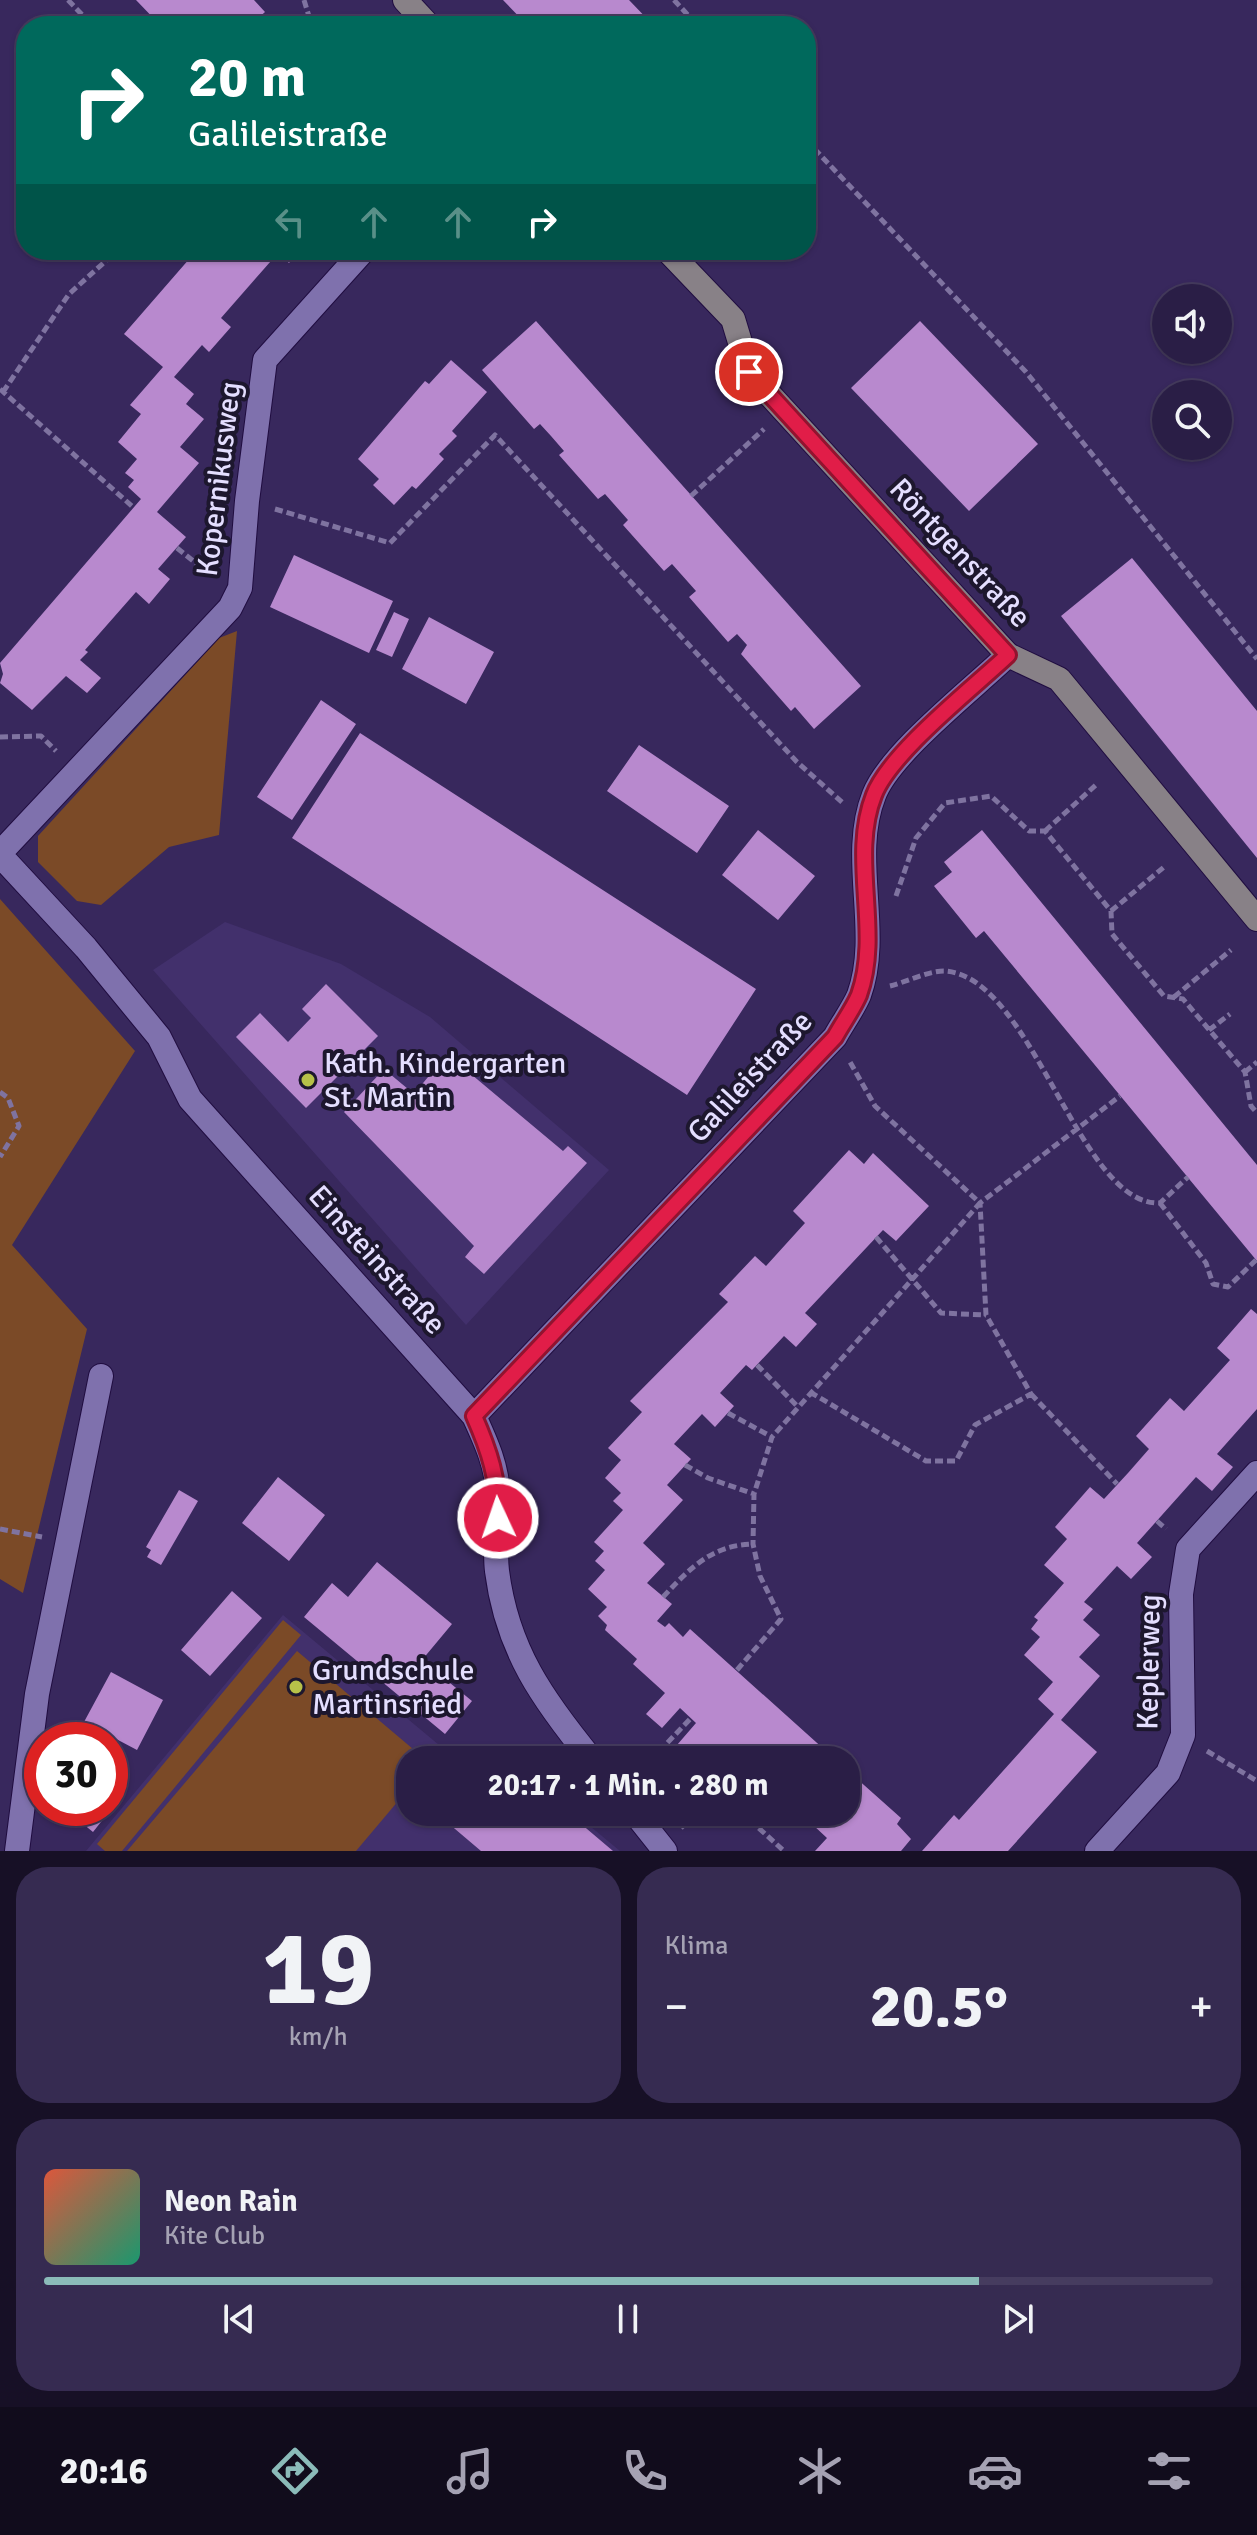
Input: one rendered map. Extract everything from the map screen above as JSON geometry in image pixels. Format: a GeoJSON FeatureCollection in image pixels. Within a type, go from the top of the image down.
{"type":"FeatureCollection","features":[{"type":"Feature","properties":{"kind":"street"},"geometry":{"type":"LineString","coordinates":[[405,0],[420,16]]}},
{"type":"Feature","properties":{"kind":"street","name":"Kopernikusweg"},"geometry":{"type":"LineString","coordinates":[[0,854],[230,608],[240,588],[247,501],[265,360],[355,260]]}},
{"type":"Feature","properties":{"kind":"street","name":"Röntgenstraße"},"geometry":{"type":"LineString","coordinates":[[677,260],[733,319],[749,372],[1008,655],[1059,679],[1257,919]]}},
{"type":"Feature","properties":{"kind":"street","name":"Galileistraße"},"geometry":{"type":"LineString","coordinates":[[474,1416],[835,1037],[859,995],[866,957],[865,823],[875,792],[898,759],[1008,655]]}},
{"type":"Feature","properties":{"kind":"street","name":"Einsteinstraße"},"geometry":{"type":"LineString","coordinates":[[0,854],[86,948],[159,1037],[190,1099],[474,1416],[492,1455],[498,1494],[496,1567],[505,1619],[531,1680],[581,1746]]}},
{"type":"Feature","properties":{"kind":"street"},"geometry":{"type":"LineString","coordinates":[[17,1851],[37,1694],[101,1376]]}},
{"type":"Feature","properties":{"kind":"street","name":"Keplerweg"},"geometry":{"type":"LineString","coordinates":[[1097,1851],[1168,1773],[1183,1735],[1181,1594],[1188,1549],[1257,1473]]}},
{"type":"Feature","properties":{"kind":"street"},"geometry":{"type":"LineString","coordinates":[[645,1826],[665,1851]]}},
{"type":"Feature","properties":{"kind":"path"},"geometry":{"type":"LineString","coordinates":[[68,0],[83,16]]}},
{"type":"Feature","properties":{"kind":"path"},"geometry":{"type":"LineString","coordinates":[[674,0],[689,16]]}},
{"type":"Feature","properties":{"kind":"path"},"geometry":{"type":"LineString","coordinates":[[816,151],[1026,372],[1257,659]]}},
{"type":"Feature","properties":{"kind":"path"},"geometry":{"type":"LineString","coordinates":[[107,260],[69,294],[2,390],[133,507]]}},
{"type":"Feature","properties":{"kind":"path"},"geometry":{"type":"LineString","coordinates":[[691,496],[784,410]]}},
{"type":"Feature","properties":{"kind":"path"},"geometry":{"type":"LineString","coordinates":[[247,501],[390,543],[495,435],[797,762],[865,823]]}},
{"type":"Feature","properties":{"kind":"path"},"geometry":{"type":"LineString","coordinates":[[177,548],[197,564],[217,539]]}},
{"type":"Feature","properties":{"kind":"path"},"geometry":{"type":"LineString","coordinates":[[0,737],[41,736],[77,771]]}},
{"type":"Feature","properties":{"kind":"path"},"geometry":{"type":"LineString","coordinates":[[866,904],[897,895],[916,838],[945,803],[991,796],[1029,831],[1045,831],[1097,784]]}},
{"type":"Feature","properties":{"kind":"path"},"geometry":{"type":"LineString","coordinates":[[1045,831],[1111,911],[1112,934],[1164,996],[1183,999],[1245,1072],[1251,1106],[1257,1113]]}},
{"type":"Feature","properties":{"kind":"path"},"geometry":{"type":"LineString","coordinates":[[1111,911],[1164,867]]}},
{"type":"Feature","properties":{"kind":"path"},"geometry":{"type":"LineString","coordinates":[[1174,998],[1231,950]]}},
{"type":"Feature","properties":{"kind":"path"},"geometry":{"type":"LineString","coordinates":[[859,995],[943,971],[981,983],[1027,1043],[1077,1128],[1118,1184],[1147,1203],[1160,1203],[1188,1177]]}},
{"type":"Feature","properties":{"kind":"path"},"geometry":{"type":"LineString","coordinates":[[1209,1030],[1230,1014]]}},
{"type":"Feature","properties":{"kind":"path"},"geometry":{"type":"LineString","coordinates":[[835,1037],[875,1106],[980,1203],[986,1315],[1031,1394],[1117,1484]]}},
{"type":"Feature","properties":{"kind":"path"},"geometry":{"type":"LineString","coordinates":[[1245,1072],[1257,1062]]}},
{"type":"Feature","properties":{"kind":"path"},"geometry":{"type":"LineString","coordinates":[[0,1092],[8,1098],[19,1126],[0,1157]]}},
{"type":"Feature","properties":{"kind":"path"},"geometry":{"type":"LineString","coordinates":[[737,1670],[781,1619],[760,1576],[753,1544],[754,1494],[772,1437],[980,1203],[1120,1096]]}},
{"type":"Feature","properties":{"kind":"path"},"geometry":{"type":"LineString","coordinates":[[1160,1203],[1206,1263],[1213,1284],[1228,1287],[1256,1260]]}},
{"type":"Feature","properties":{"kind":"path"},"geometry":{"type":"LineString","coordinates":[[876,1237],[941,1313],[986,1315]]}},
{"type":"Feature","properties":{"kind":"path"},"geometry":{"type":"LineString","coordinates":[[757,1365],[797,1406]]}},
{"type":"Feature","properties":{"kind":"path"},"geometry":{"type":"LineString","coordinates":[[810,1392],[926,1461],[956,1461],[975,1425],[1031,1394]]}},
{"type":"Feature","properties":{"kind":"path"},"geometry":{"type":"LineString","coordinates":[[728,1413],[772,1437]]}},
{"type":"Feature","properties":{"kind":"path"},"geometry":{"type":"LineString","coordinates":[[685,1465],[708,1478],[754,1494]]}},
{"type":"Feature","properties":{"kind":"path"},"geometry":{"type":"LineString","coordinates":[[0,1529],[66,1541]]}},
{"type":"Feature","properties":{"kind":"path"},"geometry":{"type":"LineString","coordinates":[[663,1597],[693,1565],[729,1545],[753,1544]]}},
{"type":"Feature","properties":{"kind":"path"},"geometry":{"type":"LineString","coordinates":[[664,1746],[691,1718]]}},
{"type":"Feature","properties":{"kind":"path"},"geometry":{"type":"LineString","coordinates":[[1183,1735],[1257,1781]]}},
{"type":"Feature","properties":{"kind":"path"},"geometry":{"type":"LineString","coordinates":[[756,1826],[784,1851]]}},
{"type":"Feature","properties":{"kind":"shaded area"},"geometry":{"type":"Polygon","coordinates":[[[237,631],[219,835],[169,847],[101,905],[77,901],[38,862],[38,836],[219,638],[237,631]]]}},
{"type":"Feature","properties":{"kind":"shaded area"},"geometry":{"type":"Polygon","coordinates":[[[0,899],[135,1051],[12,1245],[87,1329],[23,1593],[0,1579],[0,899]]]}},
{"type":"Feature","properties":{"kind":"shaded area"},"geometry":{"type":"Polygon","coordinates":[[[225,922],[341,964],[430,1017],[609,1170],[466,1325],[153,970],[225,922]]]}},
{"type":"Feature","properties":{"kind":"shaded area","name":"Grundschule Martinsried"},"geometry":{"type":"Polygon","coordinates":[[[283,1615],[440,1746],[396,1746],[396,1826],[590,1826],[620,1851],[86,1851],[107,1826],[128,1826],[128,1801],[283,1615]]]}},
{"type":"Feature","properties":{"kind":"shaded area"},"geometry":{"type":"Polygon","coordinates":[[[283,1620],[301,1635],[122,1851],[105,1851],[97,1844],[112,1826],[128,1826],[128,1807],[283,1620]]]}},
{"type":"Feature","properties":{"kind":"shaded area"},"geometry":{"type":"Polygon","coordinates":[[[297,1651],[409,1746],[396,1746],[396,1804],[356,1851],[127,1851],[297,1651]]]}},
{"type":"Feature","properties":{"kind":"building"},"geometry":{"type":"Polygon","coordinates":[[[136,0],[254,0],[265,12],[260,16],[151,16],[136,0]]]}},
{"type":"Feature","properties":{"kind":"building"},"geometry":{"type":"Polygon","coordinates":[[[503,0],[629,0],[644,16],[518,16],[503,0]]]}},
{"type":"Feature","properties":{"kind":"building"},"geometry":{"type":"Polygon","coordinates":[[[188,260],[272,260],[221,318],[231,327],[209,352],[202,345],[174,377],[194,394],[186,404],[204,419],[180,447],[199,463],[157,512],[186,537],[158,569],[170,579],[149,604],[136,592],[85,650],[88,652],[80,660],[101,678],[87,693],[66,676],[32,710],[0,683],[3,674],[0,663],[141,499],[128,487],[134,480],[125,473],[137,459],[118,442],[141,414],[130,405],[163,367],[124,334],[188,260]]]}},
{"type":"Feature","properties":{"kind":"building"},"geometry":{"type":"Polygon","coordinates":[[[536,321],[861,686],[814,729],[795,707],[791,711],[741,654],[747,645],[737,634],[728,642],[689,597],[696,591],[672,564],[664,571],[623,525],[628,520],[605,494],[598,499],[559,455],[564,451],[551,436],[540,424],[534,429],[482,370],[536,321]]]}},
{"type":"Feature","properties":{"kind":"building"},"geometry":{"type":"Polygon","coordinates":[[[920,321],[1038,444],[969,511],[851,388],[920,321]]]}},
{"type":"Feature","properties":{"kind":"building"},"geometry":{"type":"Polygon","coordinates":[[[451,360],[487,392],[452,431],[457,436],[439,454],[444,459],[416,489],[412,486],[394,505],[373,485],[379,479],[358,459],[425,381],[429,384],[451,360]]]}},
{"type":"Feature","properties":{"kind":"building"},"geometry":{"type":"Polygon","coordinates":[[[294,555],[393,601],[369,653],[270,607],[294,555]]]}},
{"type":"Feature","properties":{"kind":"building"},"geometry":{"type":"Polygon","coordinates":[[[1132,558],[1257,711],[1257,858],[1061,616],[1132,558]]]}},
{"type":"Feature","properties":{"kind":"building"},"geometry":{"type":"Polygon","coordinates":[[[394,612],[409,619],[392,657],[376,650],[394,612]]]}},
{"type":"Feature","properties":{"kind":"building"},"geometry":{"type":"Polygon","coordinates":[[[429,617],[494,652],[466,704],[402,669],[429,617]]]}},
{"type":"Feature","properties":{"kind":"building"},"geometry":{"type":"Polygon","coordinates":[[[321,700],[356,724],[292,820],[257,797],[321,700]]]}},
{"type":"Feature","properties":{"kind":"building"},"geometry":{"type":"Polygon","coordinates":[[[360,733],[756,989],[687,1095],[292,838],[360,733]]]}},
{"type":"Feature","properties":{"kind":"building"},"geometry":{"type":"Polygon","coordinates":[[[639,745],[729,806],[697,853],[607,791],[639,745]]]}},
{"type":"Feature","properties":{"kind":"building"},"geometry":{"type":"Polygon","coordinates":[[[758,830],[815,876],[778,920],[722,875],[758,830]]]}},
{"type":"Feature","properties":{"kind":"building"},"geometry":{"type":"Polygon","coordinates":[[[982,830],[1257,1165],[1257,1261],[984,931],[976,938],[934,886],[952,872],[944,862],[982,830]]]}},
{"type":"Feature","properties":{"kind":"building"},"geometry":{"type":"Polygon","coordinates":[[[326,984],[378,1036],[306,1108],[236,1037],[260,1013],[288,1042],[311,1018],[302,1009],[326,984]]]}},
{"type":"Feature","properties":{"kind":"building"},"geometry":{"type":"Polygon","coordinates":[[[447,1054],[563,1151],[568,1146],[587,1163],[484,1274],[465,1257],[474,1246],[344,1112],[384,1069],[414,1094],[447,1054]]]}},
{"type":"Feature","properties":{"kind":"building"},"geometry":{"type":"Polygon","coordinates":[[[849,1150],[864,1164],[873,1153],[929,1206],[896,1241],[883,1230],[805,1313],[817,1324],[796,1347],[784,1336],[752,1370],[746,1365],[720,1393],[734,1406],[715,1427],[702,1414],[674,1444],[691,1459],[667,1485],[683,1500],[643,1543],[665,1564],[647,1583],[672,1604],[657,1621],[665,1627],[669,1623],[683,1637],[690,1629],[820,1746],[678,1746],[696,1723],[680,1708],[662,1728],[646,1714],[665,1693],[633,1664],[637,1659],[605,1630],[607,1625],[598,1616],[607,1607],[588,1589],[605,1570],[595,1561],[604,1551],[594,1542],[623,1510],[613,1501],[621,1493],[605,1478],[621,1460],[608,1448],[642,1412],[630,1401],[728,1302],[719,1294],[755,1256],[766,1266],[805,1223],[793,1211],[849,1150]]]}},
{"type":"Feature","properties":{"kind":"building"},"geometry":{"type":"Polygon","coordinates":[[[1251,1309],[1257,1314],[1257,1409],[1217,1454],[1233,1467],[1212,1491],[1196,1477],[1137,1543],[1152,1557],[1131,1579],[1117,1566],[1084,1602],[1093,1609],[1083,1620],[1100,1635],[1079,1657],[1100,1676],[1061,1720],[1097,1752],[1008,1851],[922,1851],[954,1815],[959,1820],[1054,1714],[1038,1699],[1053,1682],[1024,1655],[1040,1637],[1031,1629],[1038,1620],[1034,1617],[1064,1583],[1044,1565],[1067,1539],[1055,1527],[1090,1487],[1104,1499],[1128,1473],[1149,1449],[1136,1436],[1170,1398],[1184,1411],[1230,1360],[1217,1348],[1251,1309]]]}},
{"type":"Feature","properties":{"kind":"building"},"geometry":{"type":"Polygon","coordinates":[[[278,1477],[325,1515],[289,1561],[242,1523],[278,1477]]]}},
{"type":"Feature","properties":{"kind":"building"},"geometry":{"type":"Polygon","coordinates":[[[179,1490],[198,1501],[161,1565],[147,1557],[151,1550],[146,1547],[179,1490]]]}},
{"type":"Feature","properties":{"kind":"building"},"geometry":{"type":"Polygon","coordinates":[[[377,1562],[452,1624],[422,1660],[472,1701],[445,1734],[304,1617],[332,1583],[348,1597],[377,1562]]]}},
{"type":"Feature","properties":{"kind":"building"},"geometry":{"type":"Polygon","coordinates":[[[232,1591],[262,1618],[210,1676],[181,1650],[232,1591]]]}},
{"type":"Feature","properties":{"kind":"building"},"geometry":{"type":"Polygon","coordinates":[[[111,1672],[163,1700],[137,1750],[128,1745],[128,1722],[84,1722],[111,1672]]]}},
{"type":"Feature","properties":{"kind":"building"},"geometry":{"type":"Polygon","coordinates":[[[860,1781],[901,1818],[897,1824],[911,1839],[901,1851],[815,1851],[827,1838],[814,1826],[860,1826],[860,1781]]]}},
{"type":"Feature","properties":{"kind":"building","name":"Grundschule Martinsried"},"geometry":{"type":"Polygon","coordinates":[[[452,1826],[584,1826],[613,1851],[481,1851],[452,1826]]]}},
{"type":"Feature","properties":{"kind":"place","name":"Kath. Kindergarten St. Martin"},"geometry":{"type":"Point","coordinates":[308,1080]}},
{"type":"Feature","properties":{"kind":"place","name":"Grundschule Martinsried"},"geometry":{"type":"Point","coordinates":[296,1687]}},
{"type":"Feature","properties":{"kind":"route"},"geometry":{"type":"LineString","coordinates":[[498,1518],[492,1455],[474,1416],[835,1037],[859,995],[866,957],[865,823],[875,792],[898,759],[1008,655],[749,372]]}}]}
